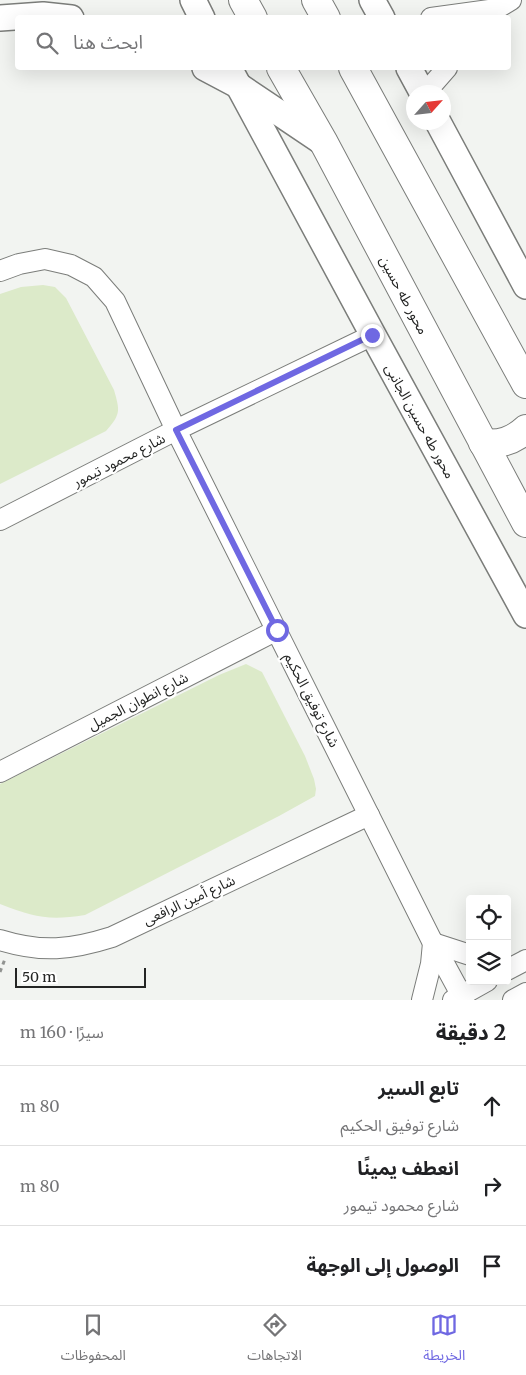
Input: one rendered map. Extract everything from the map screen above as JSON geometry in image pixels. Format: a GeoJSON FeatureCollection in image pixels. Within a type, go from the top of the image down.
{"type":"FeatureCollection","features":[{"type":"Feature","properties":{"kind":"main road"},"geometry":{"type":"LineString","coordinates":[[243,0],[251,15]]}},
{"type":"Feature","properties":{"kind":"main road"},"geometry":{"type":"LineString","coordinates":[[316,0],[324,15]]}},
{"type":"Feature","properties":{"kind":"main road","name":"محور طه حسين"},"geometry":{"type":"LineString","coordinates":[[282,70],[324,143],[483,443],[523,505]]}},
{"type":"Feature","properties":{"kind":"main road"},"geometry":{"type":"LineString","coordinates":[[354,70],[526,384]]}},
{"type":"Feature","properties":{"kind":"main road"},"geometry":{"type":"LineString","coordinates":[[483,443],[502,443],[519,436],[526,429]]}},
{"type":"Feature","properties":{"kind":"street"},"geometry":{"type":"LineString","coordinates":[[193,0],[200,15]]}},
{"type":"Feature","properties":{"kind":"street"},"geometry":{"type":"LineString","coordinates":[[372,0],[380,15]]}},
{"type":"Feature","properties":{"kind":"street"},"geometry":{"type":"LineString","coordinates":[[453,15],[498,9]]}},
{"type":"Feature","properties":{"kind":"street"},"geometry":{"type":"LineString","coordinates":[[23,15],[69,11]]}},
{"type":"Feature","properties":{"kind":"street"},"geometry":{"type":"LineString","coordinates":[[0,18],[15,16]]}},
{"type":"Feature","properties":{"kind":"street"},"geometry":{"type":"LineString","coordinates":[[211,70],[234,77],[324,143]]}},
{"type":"Feature","properties":{"kind":"street"},"geometry":{"type":"LineString","coordinates":[[410,70],[418,85]]}},
{"type":"Feature","properties":{"kind":"street"},"geometry":{"type":"LineString","coordinates":[[432,85],[445,70]]}},
{"type":"Feature","properties":{"kind":"street","name":"محور طه حسين الجانبى"},"geometry":{"type":"LineString","coordinates":[[234,77],[372,335],[526,615]]}},
{"type":"Feature","properties":{"kind":"street"},"geometry":{"type":"LineString","coordinates":[[442,130],[526,286]]}},
{"type":"Feature","properties":{"kind":"street","name":"شارع توفيق الحكيم"},"geometry":{"type":"LineString","coordinates":[[0,271],[19,264],[45,260],[71,265],[94,277],[115,301],[176,430],[434,943],[460,999]]}},
{"type":"Feature","properties":{"kind":"street","name":"شارع محمود تيمور"},"geometry":{"type":"LineString","coordinates":[[0,520],[176,430],[372,335]]}},
{"type":"Feature","properties":{"kind":"street","name":"شارع انطوان الجميل"},"geometry":{"type":"LineString","coordinates":[[0,772],[277,630]]}},
{"type":"Feature","properties":{"kind":"street","name":"شارع أمين الرافعى"},"geometry":{"type":"LineString","coordinates":[[0,940],[32,947],[58,949],[86,946],[112,937],[369,815]]}},
{"type":"Feature","properties":{"kind":"street"},"geometry":{"type":"LineString","coordinates":[[422,1000],[430,970],[434,943],[466,954]]}},
{"type":"Feature","properties":{"kind":"street"},"geometry":{"type":"LineString","coordinates":[[460,999],[481,985]]}},
{"type":"Feature","properties":{"kind":"street"},"geometry":{"type":"LineString","coordinates":[[513,1000],[526,993]]}},
{"type":"Feature","properties":{"kind":"green space"},"geometry":{"type":"Polygon","coordinates":[[[43,285],[55,287],[66,298],[114,390],[118,412],[106,431],[0,484],[0,294],[21,287],[43,285]]]}},
{"type":"Feature","properties":{"kind":"green space"},"geometry":{"type":"Polygon","coordinates":[[[246,664],[262,672],[305,756],[314,779],[315,796],[85,915],[61,918],[41,917],[0,904],[0,784],[219,675],[246,664]]]}},
{"type":"Feature","properties":{"kind":"route"},"geometry":{"type":"LineString","coordinates":[[277,630],[176,430],[372,335]]}}]}
